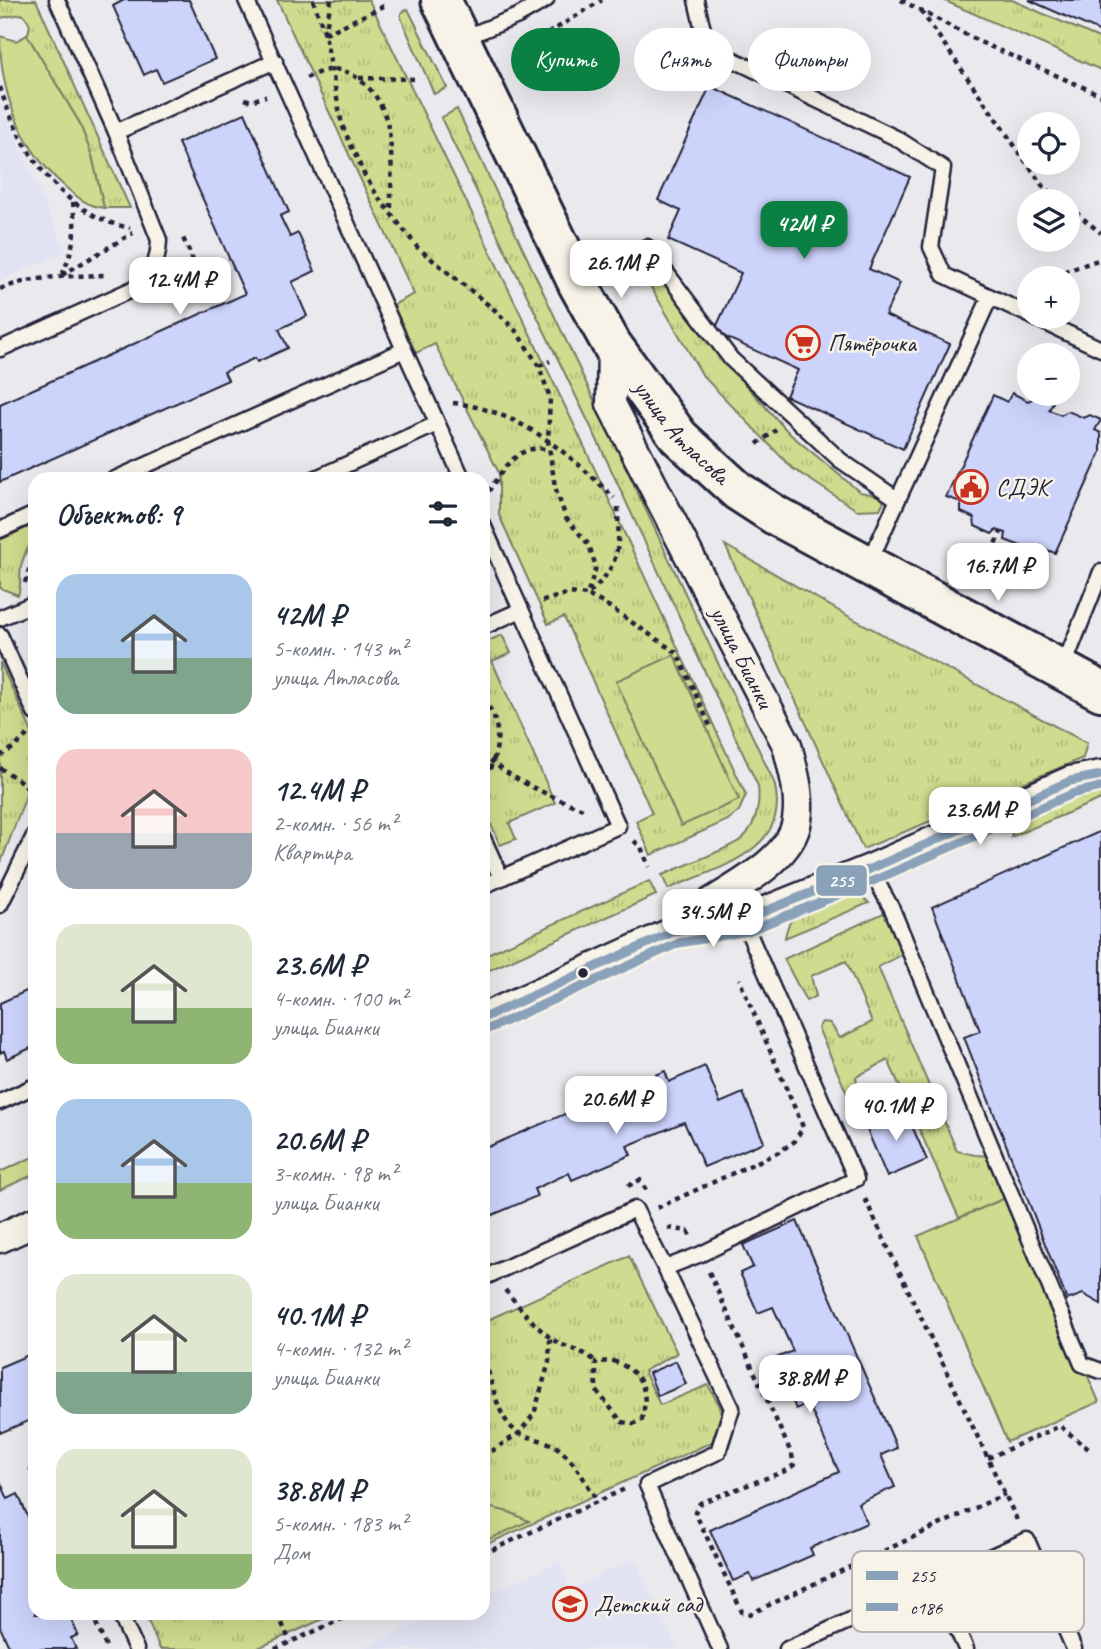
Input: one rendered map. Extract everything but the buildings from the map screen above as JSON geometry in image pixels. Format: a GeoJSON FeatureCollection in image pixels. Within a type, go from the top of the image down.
{"type":"FeatureCollection","features":[{"type":"Feature","properties":{"kind":"main road","name":"улица Атласова"},"geometry":{"type":"LineString","coordinates":[[441,0],[578,284],[612,345],[679,437],[738,491],[775,515],[1101,691]]}},
{"type":"Feature","properties":{"kind":"street","name":"улица Бианки"},"geometry":{"type":"LineString","coordinates":[[612,345],[611,404],[787,745],[798,795],[797,823],[785,848],[746,881],[701,909],[675,931]]}},
{"type":"Feature","properties":{"kind":"street","name":"улица Бианки"},"geometry":{"type":"LineString","coordinates":[[490,1015],[675,931],[743,920],[870,869],[1070,781],[1101,775]]}},
{"type":"Feature","properties":{"kind":"street"},"geometry":{"type":"LineString","coordinates":[[0,1238],[28,1225]]}},
{"type":"Feature","properties":{"kind":"lane"},"geometry":{"type":"LineString","coordinates":[[0,349],[135,288],[143,283],[158,258],[159,240],[155,226],[57,0]]}},
{"type":"Feature","properties":{"kind":"lane"},"geometry":{"type":"LineString","coordinates":[[246,0],[459,472]]}},
{"type":"Feature","properties":{"kind":"lane"},"geometry":{"type":"LineString","coordinates":[[459,40],[518,16],[546,0]]}},
{"type":"Feature","properties":{"kind":"lane"},"geometry":{"type":"LineString","coordinates":[[696,0],[706,47],[896,138],[943,168],[931,247],[944,275],[1017,310]]}},
{"type":"Feature","properties":{"kind":"lane"},"geometry":{"type":"LineString","coordinates":[[116,132],[275,61]]}},
{"type":"Feature","properties":{"kind":"lane"},"geometry":{"type":"LineString","coordinates":[[578,284],[647,247],[731,359],[840,460],[897,499]]}},
{"type":"Feature","properties":{"kind":"lane"},"geometry":{"type":"LineString","coordinates":[[868,566],[990,297]]}},
{"type":"Feature","properties":{"kind":"lane"},"geometry":{"type":"LineString","coordinates":[[1059,329],[1101,349]]}},
{"type":"Feature","properties":{"kind":"lane"},"geometry":{"type":"LineString","coordinates":[[131,472],[404,349]]}},
{"type":"Feature","properties":{"kind":"lane"},"geometry":{"type":"LineString","coordinates":[[330,472],[437,424]]}},
{"type":"Feature","properties":{"kind":"lane"},"geometry":{"type":"LineString","coordinates":[[0,530],[28,517]]}},
{"type":"Feature","properties":{"kind":"lane"},"geometry":{"type":"LineString","coordinates":[[490,541],[617,823],[490,883]]}},
{"type":"Feature","properties":{"kind":"lane"},"geometry":{"type":"LineString","coordinates":[[1062,671],[1101,572]]}},
{"type":"Feature","properties":{"kind":"lane"},"geometry":{"type":"LineString","coordinates":[[0,618],[28,606]]}},
{"type":"Feature","properties":{"kind":"lane"},"geometry":{"type":"LineString","coordinates":[[490,624],[521,610]]}},
{"type":"Feature","properties":{"kind":"lane"},"geometry":{"type":"LineString","coordinates":[[0,635],[28,697]]}},
{"type":"Feature","properties":{"kind":"lane"},"geometry":{"type":"LineString","coordinates":[[0,905],[28,848]]}},
{"type":"Feature","properties":{"kind":"lane"},"geometry":{"type":"LineString","coordinates":[[490,854],[501,878]]}},
{"type":"Feature","properties":{"kind":"lane"},"geometry":{"type":"LineString","coordinates":[[870,869],[892,909],[1082,1364],[1101,1371]]}},
{"type":"Feature","properties":{"kind":"lane"},"geometry":{"type":"LineString","coordinates":[[665,1268],[701,1254],[856,1179],[743,920]]}},
{"type":"Feature","properties":{"kind":"lane"},"geometry":{"type":"LineString","coordinates":[[0,1102],[28,1089]]}},
{"type":"Feature","properties":{"kind":"lane"},"geometry":{"type":"LineString","coordinates":[[490,1275],[635,1209],[732,1408],[718,1452],[646,1485],[720,1649]]}},
{"type":"Feature","properties":{"kind":"lane"},"geometry":{"type":"LineString","coordinates":[[1003,1551],[1027,1540],[1032,1551]]}},
{"type":"Feature","properties":{"kind":"lane"},"geometry":{"type":"LineString","coordinates":[[123,1620],[136,1649]]}},
{"type":"Feature","properties":{"kind":"lane"},"geometry":{"type":"LineString","coordinates":[[789,1649],[852,1620]]}},
{"type":"Feature","properties":{"kind":"lane"},"geometry":{"type":"LineString","coordinates":[[959,1632],[967,1649]]}},
{"type":"Feature","properties":{"kind":"lane"},"geometry":{"type":"LineString","coordinates":[[1067,1632],[1074,1649]]}},
{"type":"Feature","properties":{"kind":"path"},"geometry":{"type":"LineString","coordinates":[[313,0],[325,34],[342,125],[364,174],[418,248],[496,311],[516,331],[540,366],[550,398],[548,440],[555,487],[566,518],[594,555],[596,567],[587,595]]}},
{"type":"Feature","properties":{"kind":"path"},"geometry":{"type":"LineString","coordinates":[[325,34],[331,0]]}},
{"type":"Feature","properties":{"kind":"path"},"geometry":{"type":"LineString","coordinates":[[557,28],[603,0]]}},
{"type":"Feature","properties":{"kind":"path"},"geometry":{"type":"LineString","coordinates":[[901,0],[980,41],[1101,94]]}},
{"type":"Feature","properties":{"kind":"path"},"geometry":{"type":"LineString","coordinates":[[325,34],[384,6]]}},
{"type":"Feature","properties":{"kind":"path"},"geometry":{"type":"LineString","coordinates":[[921,11],[1047,189]]}},
{"type":"Feature","properties":{"kind":"path"},"geometry":{"type":"LineString","coordinates":[[318,72],[332,68],[358,78],[417,79]]}},
{"type":"Feature","properties":{"kind":"path"},"geometry":{"type":"LineString","coordinates":[[358,78],[376,96],[388,121],[391,213]]}},
{"type":"Feature","properties":{"kind":"path"},"geometry":{"type":"LineString","coordinates":[[0,87],[12,120],[43,171],[73,202],[105,221],[137,230],[62,276]]}},
{"type":"Feature","properties":{"kind":"path"},"geometry":{"type":"LineString","coordinates":[[240,97],[251,102]]}},
{"type":"Feature","properties":{"kind":"path"},"geometry":{"type":"LineString","coordinates":[[62,276],[74,243],[76,229],[73,202]]}},
{"type":"Feature","properties":{"kind":"path"},"geometry":{"type":"LineString","coordinates":[[1080,216],[1101,233]]}},
{"type":"Feature","properties":{"kind":"path"},"geometry":{"type":"LineString","coordinates":[[155,226],[174,218],[194,265],[193,273],[186,279]]}},
{"type":"Feature","properties":{"kind":"path"},"geometry":{"type":"LineString","coordinates":[[1080,266],[1101,259]]}},
{"type":"Feature","properties":{"kind":"path"},"geometry":{"type":"LineString","coordinates":[[0,289],[62,276],[110,275],[135,288]]}},
{"type":"Feature","properties":{"kind":"path"},"geometry":{"type":"LineString","coordinates":[[540,366],[550,361]]}},
{"type":"Feature","properties":{"kind":"path"},"geometry":{"type":"LineString","coordinates":[[468,405],[507,417],[548,440],[569,454],[614,498]]}},
{"type":"Feature","properties":{"kind":"path"},"geometry":{"type":"LineString","coordinates":[[490,490],[508,463],[519,454],[541,447],[549,450]]}},
{"type":"Feature","properties":{"kind":"path"},"geometry":{"type":"LineString","coordinates":[[587,595],[604,579],[615,561],[618,547],[618,507]]}},
{"type":"Feature","properties":{"kind":"path"},"geometry":{"type":"LineString","coordinates":[[977,579],[1001,532]]}},
{"type":"Feature","properties":{"kind":"path"},"geometry":{"type":"LineString","coordinates":[[550,598],[569,593],[587,595],[605,604],[677,653],[710,726],[706,728]]}},
{"type":"Feature","properties":{"kind":"path"},"geometry":{"type":"LineString","coordinates":[[490,710],[495,718],[498,734],[490,768]]}},
{"type":"Feature","properties":{"kind":"path"},"geometry":{"type":"LineString","coordinates":[[0,756],[15,747],[28,733]]}},
{"type":"Feature","properties":{"kind":"path"},"geometry":{"type":"LineString","coordinates":[[490,760],[536,788],[617,823],[641,847],[649,867]]}},
{"type":"Feature","properties":{"kind":"path"},"geometry":{"type":"LineString","coordinates":[[0,768],[28,789]]}},
{"type":"Feature","properties":{"kind":"path"},"geometry":{"type":"LineString","coordinates":[[656,1208],[779,1152],[795,1141],[803,1126],[739,979]]}},
{"type":"Feature","properties":{"kind":"path"},"geometry":{"type":"LineString","coordinates":[[856,1179],[1027,1540]]}},
{"type":"Feature","properties":{"kind":"path"},"geometry":{"type":"LineString","coordinates":[[490,1279],[550,1338],[565,1347],[586,1352],[596,1362],[596,1390],[622,1422],[633,1424],[642,1419],[647,1399],[639,1379],[626,1366],[613,1362],[596,1362]]}},
{"type":"Feature","properties":{"kind":"path"},"geometry":{"type":"LineString","coordinates":[[490,1452],[519,1433],[534,1414],[549,1362],[550,1338]]}},
{"type":"Feature","properties":{"kind":"path"},"geometry":{"type":"LineString","coordinates":[[490,1376],[501,1412],[519,1433],[536,1437],[557,1447],[581,1474],[598,1502]]}},
{"type":"Feature","properties":{"kind":"path"},"geometry":{"type":"LineString","coordinates":[[988,1458],[1060,1426],[1091,1451]]}},
{"type":"Feature","properties":{"kind":"path"},"geometry":{"type":"LineString","coordinates":[[490,1551],[634,1485],[646,1485]]}},
{"type":"Feature","properties":{"kind":"path"},"geometry":{"type":"LineString","coordinates":[[95,1620],[107,1649]]}},
{"type":"Feature","properties":{"kind":"path"},"geometry":{"type":"LineString","coordinates":[[281,1620],[290,1642]]}},
{"type":"Feature","properties":{"kind":"path"},"geometry":{"type":"LineString","coordinates":[[275,1649],[340,1620]]}},
{"type":"Feature","properties":{"kind":"shaded area"},"geometry":{"type":"Polygon","coordinates":[[[0,103],[66,251],[0,281],[0,103]]]}},
{"type":"Feature","properties":{"kind":"shaded area","name":"Детский сад"},"geometry":{"type":"Polygon","coordinates":[[[635,1558],[677,1649],[359,1649],[426,1620],[490,1620],[490,1592],[560,1562],[571,1589],[635,1558]]]}},
{"type":"Feature","properties":{"kind":"green space"},"geometry":{"type":"Polygon","coordinates":[[[0,0],[36,0],[130,208],[104,208],[92,156],[79,122],[27,35],[30,26],[28,22],[22,14],[0,18],[0,0]]]}},
{"type":"Feature","properties":{"kind":"green space"},"geometry":{"type":"Polygon","coordinates":[[[277,0],[369,0],[577,431],[746,795],[739,811],[728,820],[651,855],[636,821],[652,813],[564,617],[548,624],[499,515],[499,473],[435,344],[416,353],[393,305],[414,294],[277,0]]]}},
{"type":"Feature","properties":{"kind":"green space"},"geometry":{"type":"Polygon","coordinates":[[[943,0],[1012,0],[1101,39],[1101,70],[943,0]]]}},
{"type":"Feature","properties":{"kind":"green space"},"geometry":{"type":"Polygon","coordinates":[[[408,9],[447,88],[434,94],[401,18],[401,13],[408,9]]]}},
{"type":"Feature","properties":{"kind":"green space"},"geometry":{"type":"Polygon","coordinates":[[[27,35],[79,122],[92,156],[104,208],[82,200],[47,169],[15,117],[4,77],[0,36],[16,41],[27,35]]]}},
{"type":"Feature","properties":{"kind":"green space"},"geometry":{"type":"Polygon","coordinates":[[[457,109],[774,782],[777,806],[772,825],[762,841],[747,854],[728,864],[668,889],[662,875],[718,852],[743,838],[752,826],[756,814],[758,786],[602,450],[441,118],[457,109]]]}},
{"type":"Feature","properties":{"kind":"green space"},"geometry":{"type":"Polygon","coordinates":[[[642,272],[655,272],[724,361],[790,434],[860,492],[886,497],[880,509],[857,510],[792,468],[703,376],[642,272]]]}},
{"type":"Feature","properties":{"kind":"green space"},"geometry":{"type":"Polygon","coordinates":[[[28,527],[28,547],[20,570],[18,595],[0,588],[0,540],[28,527]]]}},
{"type":"Feature","properties":{"kind":"green space"},"geometry":{"type":"Polygon","coordinates":[[[725,545],[846,615],[1087,743],[1083,758],[863,849],[725,545]]]}},
{"type":"Feature","properties":{"kind":"green space"},"geometry":{"type":"Polygon","coordinates":[[[502,635],[511,653],[492,661],[555,803],[509,823],[516,839],[500,845],[490,822],[490,640],[502,635]]]}},
{"type":"Feature","properties":{"kind":"green space"},"geometry":{"type":"Polygon","coordinates":[[[674,655],[739,800],[681,826],[616,681],[674,655]]]}},
{"type":"Feature","properties":{"kind":"green space"},"geometry":{"type":"Polygon","coordinates":[[[0,662],[28,724],[28,791],[0,865],[0,662]]]}},
{"type":"Feature","properties":{"kind":"green space"},"geometry":{"type":"Polygon","coordinates":[[[1101,787],[1101,799],[1011,837],[1016,818],[1034,806],[1101,787]]]}},
{"type":"Feature","properties":{"kind":"green space"},"geometry":{"type":"Polygon","coordinates":[[[649,881],[656,895],[490,970],[490,953],[649,881]]]}},
{"type":"Feature","properties":{"kind":"green space"},"geometry":{"type":"Polygon","coordinates":[[[854,893],[861,895],[869,903],[785,938],[790,923],[804,910],[829,899],[854,893]]]}},
{"type":"Feature","properties":{"kind":"green space"},"geometry":{"type":"Polygon","coordinates":[[[892,909],[909,951],[878,967],[957,1151],[994,1156],[1010,1196],[959,1218],[888,1060],[856,1077],[859,1097],[849,1098],[818,1028],[822,1022],[830,1023],[840,1038],[872,1022],[846,961],[811,976],[816,996],[806,1001],[784,959],[892,909]]]}},
{"type":"Feature","properties":{"kind":"green space"},"geometry":{"type":"Polygon","coordinates":[[[28,1159],[28,1177],[0,1190],[0,1172],[28,1159]]]}},
{"type":"Feature","properties":{"kind":"green space"},"geometry":{"type":"Polygon","coordinates":[[[1010,1196],[1099,1402],[1007,1442],[918,1236],[1010,1196]]]}},
{"type":"Feature","properties":{"kind":"green space"},"geometry":{"type":"Polygon","coordinates":[[[629,1256],[677,1353],[644,1371],[660,1405],[708,1385],[723,1412],[712,1442],[490,1543],[490,1319],[629,1256]]]}},
{"type":"Feature","properties":{"kind":"green space"},"geometry":{"type":"Polygon","coordinates":[[[490,1507],[529,1521],[490,1539],[490,1507]]]}},
{"type":"Feature","properties":{"kind":"green space"},"geometry":{"type":"Polygon","coordinates":[[[148,1620],[321,1620],[256,1649],[160,1649],[148,1620]]]}},
{"type":"Feature","properties":{"kind":"transit line","name":"255"},"geometry":{"type":"LineString","coordinates":[[490,1015],[675,931],[743,920],[870,869],[1070,781],[1101,775]]}},
{"type":"Feature","properties":{"kind":"transit line","name":"с186"},"geometry":{"type":"LineString","coordinates":[[490,1028],[679,943],[748,931],[875,880],[1074,793],[1101,787]]}},
{"type":"Feature","properties":{"kind":"place","name":"Пятёрочка"},"geometry":{"type":"Point","coordinates":[803,343]}},
{"type":"Feature","properties":{"kind":"place","name":"СДЭК"},"geometry":{"type":"Point","coordinates":[971,487]}},
{"type":"Feature","properties":{"kind":"place","name":"Детский сад"},"geometry":{"type":"Point","coordinates":[570,1604]}}]}
